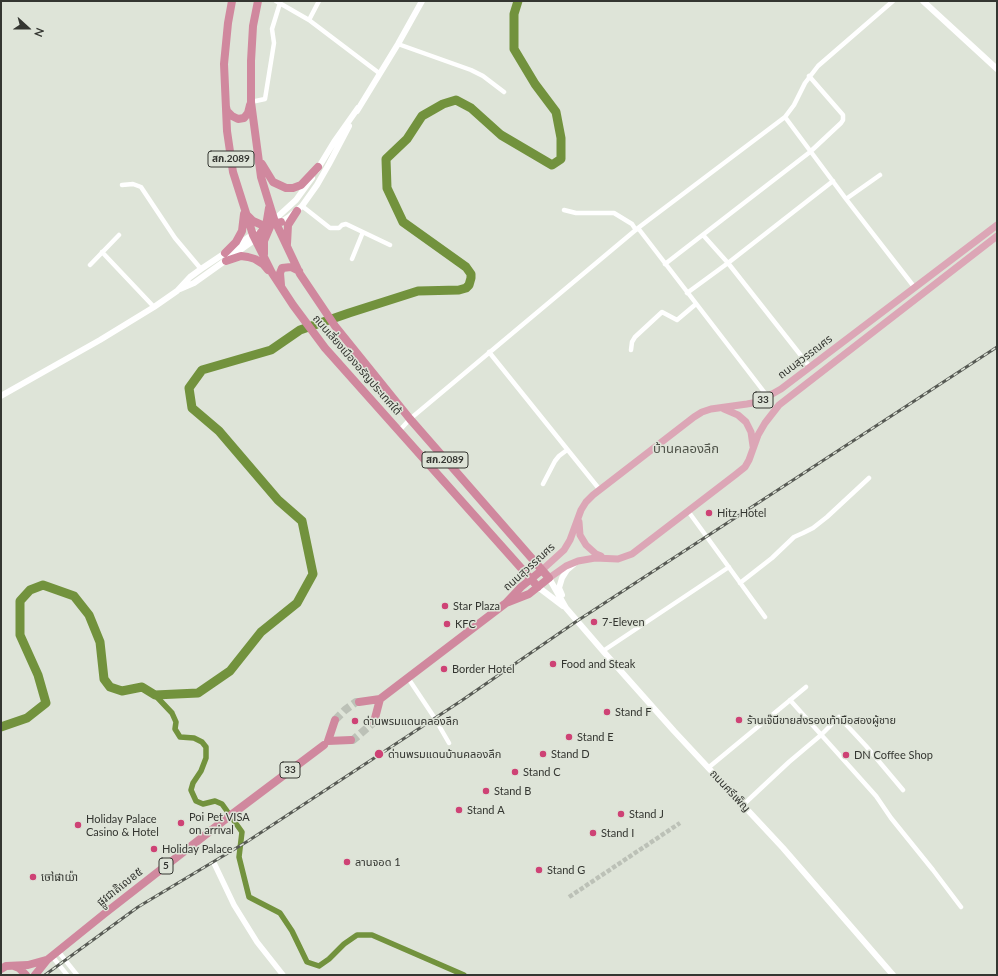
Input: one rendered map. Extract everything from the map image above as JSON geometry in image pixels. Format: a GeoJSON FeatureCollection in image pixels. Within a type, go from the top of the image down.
{"type":"FeatureCollection","features":[{"type":"Feature","properties":{"kind":"highway","name":"ถนนเลี่ยงเมืองอรัญประเทศใต้"},"geometry":{"type":"LineString","coordinates":[[232,1],[225,46],[225,102],[227,131],[233,172],[245,211],[283,238],[299,271],[314,296],[345,338],[410,419],[549,578]]}},
{"type":"Feature","properties":{"kind":"highway","name":"ถนนเลี่ยงเมืองอรัญประเทศใต้"},"geometry":{"type":"LineString","coordinates":[[258,1],[253,26],[251,102],[261,177],[269,203],[268,228],[264,257],[292,305],[325,348],[538,587]]}},
{"type":"Feature","properties":{"kind":"highway"},"geometry":{"type":"LineString","coordinates":[[225,102],[227,111],[238,119],[244,118],[248,112],[251,102]]}},
{"type":"Feature","properties":{"kind":"highway"},"geometry":{"type":"LineString","coordinates":[[258,152],[264,169],[273,182],[286,188],[293,188],[301,185],[318,167]]}},
{"type":"Feature","properties":{"kind":"highway"},"geometry":{"type":"LineString","coordinates":[[287,247],[288,225],[299,208]]}},
{"type":"Feature","properties":{"kind":"highway"},"geometry":{"type":"LineString","coordinates":[[245,211],[253,221],[268,228],[264,241],[264,257]]}},
{"type":"Feature","properties":{"kind":"highway"},"geometry":{"type":"LineString","coordinates":[[226,257],[242,232],[245,211]]}},
{"type":"Feature","properties":{"kind":"highway"},"geometry":{"type":"LineString","coordinates":[[226,257],[241,256],[255,259],[263,264],[272,273]]}},
{"type":"Feature","properties":{"kind":"highway"},"geometry":{"type":"LineString","coordinates":[[282,290],[280,279],[282,268],[291,267],[299,271]]}},
{"type":"Feature","properties":{"kind":"highway","name":"ถนนสุวรรณศร"},"geometry":{"type":"LineString","coordinates":[[359,702],[380,699],[506,603],[542,570]]}},
{"type":"Feature","properties":{"kind":"highway","name":"ถนนสุวรรณศร"},"geometry":{"type":"LineString","coordinates":[[506,603],[529,594],[549,578]]}},
{"type":"Feature","properties":{"kind":"highway"},"geometry":{"type":"LineString","coordinates":[[374,722],[380,699]]}},
{"type":"Feature","properties":{"kind":"highway"},"geometry":{"type":"LineString","coordinates":[[335,720],[328,741],[351,740]]}},
{"type":"Feature","properties":{"kind":"highway","name":"ផ្លូវជាតិលេខ៥"},"geometry":{"type":"LineString","coordinates":[[35,975],[53,956],[256,795],[324,744]]}},
{"type":"Feature","properties":{"kind":"highway","name":"ផ្លូវជាតិលេខ៥"},"geometry":{"type":"LineString","coordinates":[[1,969],[6,966],[28,965],[53,956]]}},
{"type":"Feature","properties":{"kind":"highway"},"geometry":{"type":"LineString","coordinates":[[13,966],[19,968],[26,975]]}},
{"type":"Feature","properties":{"kind":"main road"},"geometry":{"type":"LineString","coordinates":[[1,396],[100,340],[177,291],[194,283],[226,257],[299,208],[317,185],[358,108],[398,44],[422,1]]}},
{"type":"Feature","properties":{"kind":"main road"},"geometry":{"type":"LineString","coordinates":[[923,1],[997,69]]}},
{"type":"Feature","properties":{"kind":"main road"},"geometry":{"type":"LineString","coordinates":[[268,228],[296,200],[358,108]]}},
{"type":"Feature","properties":{"kind":"main road","name":"ถนนสุวรรณศร"},"geometry":{"type":"LineString","coordinates":[[542,570],[564,550],[570,540],[586,502],[694,417],[702,412],[715,408],[748,404],[768,397],[810,367],[997,225]]}},
{"type":"Feature","properties":{"kind":"main road","name":"ถนนสุวรรณศร"},"geometry":{"type":"LineString","coordinates":[[549,578],[566,566],[578,561],[595,558],[618,559],[632,554],[688,512],[744,467],[749,460],[765,422],[779,404],[997,236]]}},
{"type":"Feature","properties":{"kind":"main road"},"geometry":{"type":"LineString","coordinates":[[177,291],[190,277],[201,269],[226,257]]}},
{"type":"Feature","properties":{"kind":"main road"},"geometry":{"type":"LineString","coordinates":[[715,408],[732,411],[738,414],[746,422],[751,432],[753,450]]}},
{"type":"Feature","properties":{"kind":"main road"},"geometry":{"type":"LineString","coordinates":[[579,517],[580,535],[586,545],[596,554],[605,558]]}},
{"type":"Feature","properties":{"kind":"main road"},"geometry":{"type":"LineString","coordinates":[[566,608],[559,588],[562,578],[567,570],[578,561]]}},
{"type":"Feature","properties":{"kind":"main road","name":"ถนนศรีเพ็ญ"},"geometry":{"type":"LineString","coordinates":[[549,578],[566,608],[603,651],[708,768],[783,848],[893,975]]}},
{"type":"Feature","properties":{"kind":"main road","name":"ถนนศรีเพ็ญ"},"geometry":{"type":"LineString","coordinates":[[538,587],[566,608]]}},
{"type":"Feature","properties":{"kind":"street"},"geometry":{"type":"LineString","coordinates":[[309,20],[319,1]]}},
{"type":"Feature","properties":{"kind":"street"},"geometry":{"type":"LineString","coordinates":[[399,431],[410,419],[637,229],[786,117],[809,76],[818,66],[893,1]]}},
{"type":"Feature","properties":{"kind":"street"},"geometry":{"type":"LineString","coordinates":[[251,102],[265,99],[274,43],[272,28],[278,2],[309,20],[379,73]]}},
{"type":"Feature","properties":{"kind":"street"},"geometry":{"type":"LineString","coordinates":[[398,44],[471,70],[483,76],[504,92]]}},
{"type":"Feature","properties":{"kind":"street"},"geometry":{"type":"LineString","coordinates":[[665,264],[810,152],[841,123],[844,117],[809,76]]}},
{"type":"Feature","properties":{"kind":"street"},"geometry":{"type":"LineString","coordinates":[[786,117],[846,200],[915,288]]}},
{"type":"Feature","properties":{"kind":"street"},"geometry":{"type":"LineString","coordinates":[[846,200],[880,175]]}},
{"type":"Feature","properties":{"kind":"street"},"geometry":{"type":"LineString","coordinates":[[687,292],[728,263],[833,181]]}},
{"type":"Feature","properties":{"kind":"street"},"geometry":{"type":"LineString","coordinates":[[122,185],[133,184],[141,187],[175,238],[201,269]]}},
{"type":"Feature","properties":{"kind":"street"},"geometry":{"type":"LineString","coordinates":[[299,208],[330,228],[339,228],[346,224],[390,244]]}},
{"type":"Feature","properties":{"kind":"street"},"geometry":{"type":"LineString","coordinates":[[564,210],[576,213],[614,213],[632,224],[665,264],[768,397]]}},
{"type":"Feature","properties":{"kind":"street"},"geometry":{"type":"LineString","coordinates":[[352,259],[363,232]]}},
{"type":"Feature","properties":{"kind":"street"},"geometry":{"type":"LineString","coordinates":[[90,265],[119,235]]}},
{"type":"Feature","properties":{"kind":"street"},"geometry":{"type":"LineString","coordinates":[[703,235],[728,263],[810,367]]}},
{"type":"Feature","properties":{"kind":"street"},"geometry":{"type":"LineString","coordinates":[[102,252],[154,307]]}},
{"type":"Feature","properties":{"kind":"street"},"geometry":{"type":"LineString","coordinates":[[631,350],[632,342],[635,338],[662,312],[677,320],[696,304]]}},
{"type":"Feature","properties":{"kind":"street"},"geometry":{"type":"LineString","coordinates":[[489,352],[600,490]]}},
{"type":"Feature","properties":{"kind":"street"},"geometry":{"type":"LineString","coordinates":[[543,484],[555,461],[567,450]]}},
{"type":"Feature","properties":{"kind":"street"},"geometry":{"type":"LineString","coordinates":[[740,583],[776,555],[794,537],[804,534],[813,528],[869,478]]}},
{"type":"Feature","properties":{"kind":"street"},"geometry":{"type":"LineString","coordinates":[[688,512],[765,617]]}},
{"type":"Feature","properties":{"kind":"street"},"geometry":{"type":"LineString","coordinates":[[603,651],[729,568]]}},
{"type":"Feature","properties":{"kind":"street"},"geometry":{"type":"LineString","coordinates":[[408,678],[434,717],[448,743]]}},
{"type":"Feature","properties":{"kind":"street"},"geometry":{"type":"LineString","coordinates":[[708,768],[806,687]]}},
{"type":"Feature","properties":{"kind":"street"},"geometry":{"type":"LineString","coordinates":[[790,700],[876,796],[891,818],[961,907]]}},
{"type":"Feature","properties":{"kind":"street"},"geometry":{"type":"LineString","coordinates":[[743,805],[839,717],[903,790]]}},
{"type":"Feature","properties":{"kind":"street"},"geometry":{"type":"LineString","coordinates":[[214,863],[234,905],[253,936],[283,975]]}},
{"type":"Feature","properties":{"kind":"street"},"geometry":{"type":"LineString","coordinates":[[53,956],[68,975]]}},
{"type":"Feature","properties":{"kind":"street"},"geometry":{"type":"LineString","coordinates":[[53,956],[77,975]]}},
{"type":"Feature","properties":{"kind":"waterway"},"geometry":{"type":"LineString","coordinates":[[1,727],[27,718],[46,703],[38,675],[20,635],[20,601],[30,590],[43,585],[74,596],[89,615],[100,642],[104,679],[110,687],[122,691],[142,687],[155,695],[198,693],[230,671],[261,632],[297,603],[313,574],[302,521],[278,500],[219,431],[192,408],[189,388],[202,370],[271,350],[300,330],[418,291],[459,290],[466,288],[469,285],[471,274],[466,267],[403,222],[387,188],[386,159],[407,139],[422,116],[443,104],[456,100],[471,108],[501,135],[552,165],[561,159],[561,138],[556,112],[535,84],[514,49],[514,14],[518,1]]}},
{"type":"Feature","properties":{"kind":"waterway"},"geometry":{"type":"LineString","coordinates":[[155,695],[172,713],[176,722],[175,729],[180,737],[194,738],[202,742],[206,747],[206,758],[191,790],[196,801],[203,804],[215,801],[222,804],[242,832],[239,857],[249,897],[280,913],[292,931],[307,962],[319,966],[329,959],[344,944],[357,935],[372,935],[464,975]]}},
{"type":"Feature","properties":{"kind":"tunnel"},"geometry":{"type":"LineString","coordinates":[[335,720],[345,710],[356,702],[359,702]]}},
{"type":"Feature","properties":{"kind":"tunnel"},"geometry":{"type":"LineString","coordinates":[[351,740],[353,740],[374,722]]}},
{"type":"Feature","properties":{"kind":"tunnel"},"geometry":{"type":"LineString","coordinates":[[569,897],[680,823]]}},
{"type":"Feature","properties":{"kind":"railway"},"geometry":{"type":"LineString","coordinates":[[45,975],[138,907],[248,841],[461,701],[577,621],[997,347]]}},
{"type":"Feature","properties":{"kind":"place","name":"Hitz Hotel"},"geometry":{"type":"Point","coordinates":[709,513]}},
{"type":"Feature","properties":{"kind":"place","name":"Star Plaza"},"geometry":{"type":"Point","coordinates":[445,606]}},
{"type":"Feature","properties":{"kind":"place","name":"7-Eleven"},"geometry":{"type":"Point","coordinates":[594,622]}},
{"type":"Feature","properties":{"kind":"place","name":"KFC"},"geometry":{"type":"Point","coordinates":[447,624]}},
{"type":"Feature","properties":{"kind":"place","name":"Food and Steak"},"geometry":{"type":"Point","coordinates":[553,664]}},
{"type":"Feature","properties":{"kind":"place","name":"Border Hotel"},"geometry":{"type":"Point","coordinates":[444,669]}},
{"type":"Feature","properties":{"kind":"place","name":"Stand F"},"geometry":{"type":"Point","coordinates":[607,712]}},
{"type":"Feature","properties":{"kind":"place","name":"ร้านเจ๊นีขายส่งรองเท้ามือสองผู้ชาย"},"geometry":{"type":"Point","coordinates":[739,720]}},
{"type":"Feature","properties":{"kind":"place","name":"ด่านพรมแดนคลองลึก"},"geometry":{"type":"Point","coordinates":[355,721]}},
{"type":"Feature","properties":{"kind":"place","name":"Stand E"},"geometry":{"type":"Point","coordinates":[569,737]}},
{"type":"Feature","properties":{"kind":"place","name":"ด่านพรมแดนบ้านคลองลึก"},"geometry":{"type":"Point","coordinates":[379,754]}},
{"type":"Feature","properties":{"kind":"place","name":"Stand D"},"geometry":{"type":"Point","coordinates":[543,754]}},
{"type":"Feature","properties":{"kind":"place","name":"DN Coffee Shop"},"geometry":{"type":"Point","coordinates":[846,755]}},
{"type":"Feature","properties":{"kind":"place","name":"Stand C"},"geometry":{"type":"Point","coordinates":[515,772]}},
{"type":"Feature","properties":{"kind":"place","name":"Stand B"},"geometry":{"type":"Point","coordinates":[486,791]}},
{"type":"Feature","properties":{"kind":"place","name":"Stand A"},"geometry":{"type":"Point","coordinates":[459,810]}},
{"type":"Feature","properties":{"kind":"place","name":"Stand J"},"geometry":{"type":"Point","coordinates":[621,814]}},
{"type":"Feature","properties":{"kind":"place","name":"Poi Pet VISA on arrival"},"geometry":{"type":"Point","coordinates":[181,823]}},
{"type":"Feature","properties":{"kind":"place","name":"Holiday Palace Casino & Hotel"},"geometry":{"type":"Point","coordinates":[78,825]}},
{"type":"Feature","properties":{"kind":"place","name":"Stand I"},"geometry":{"type":"Point","coordinates":[593,833]}},
{"type":"Feature","properties":{"kind":"place","name":"Holiday Palace"},"geometry":{"type":"Point","coordinates":[154,849]}},
{"type":"Feature","properties":{"kind":"place","name":"ลานจอด 1"},"geometry":{"type":"Point","coordinates":[347,862]}},
{"type":"Feature","properties":{"kind":"place","name":"Stand G"},"geometry":{"type":"Point","coordinates":[539,870]}},
{"type":"Feature","properties":{"kind":"place","name":"ចៅផាយ៉ា"},"geometry":{"type":"Point","coordinates":[33,877]}},
{"type":"Feature","properties":{"kind":"district","name":"บ้านคลองลึก"},"geometry":{"type":"Point","coordinates":[686,449]}}]}
